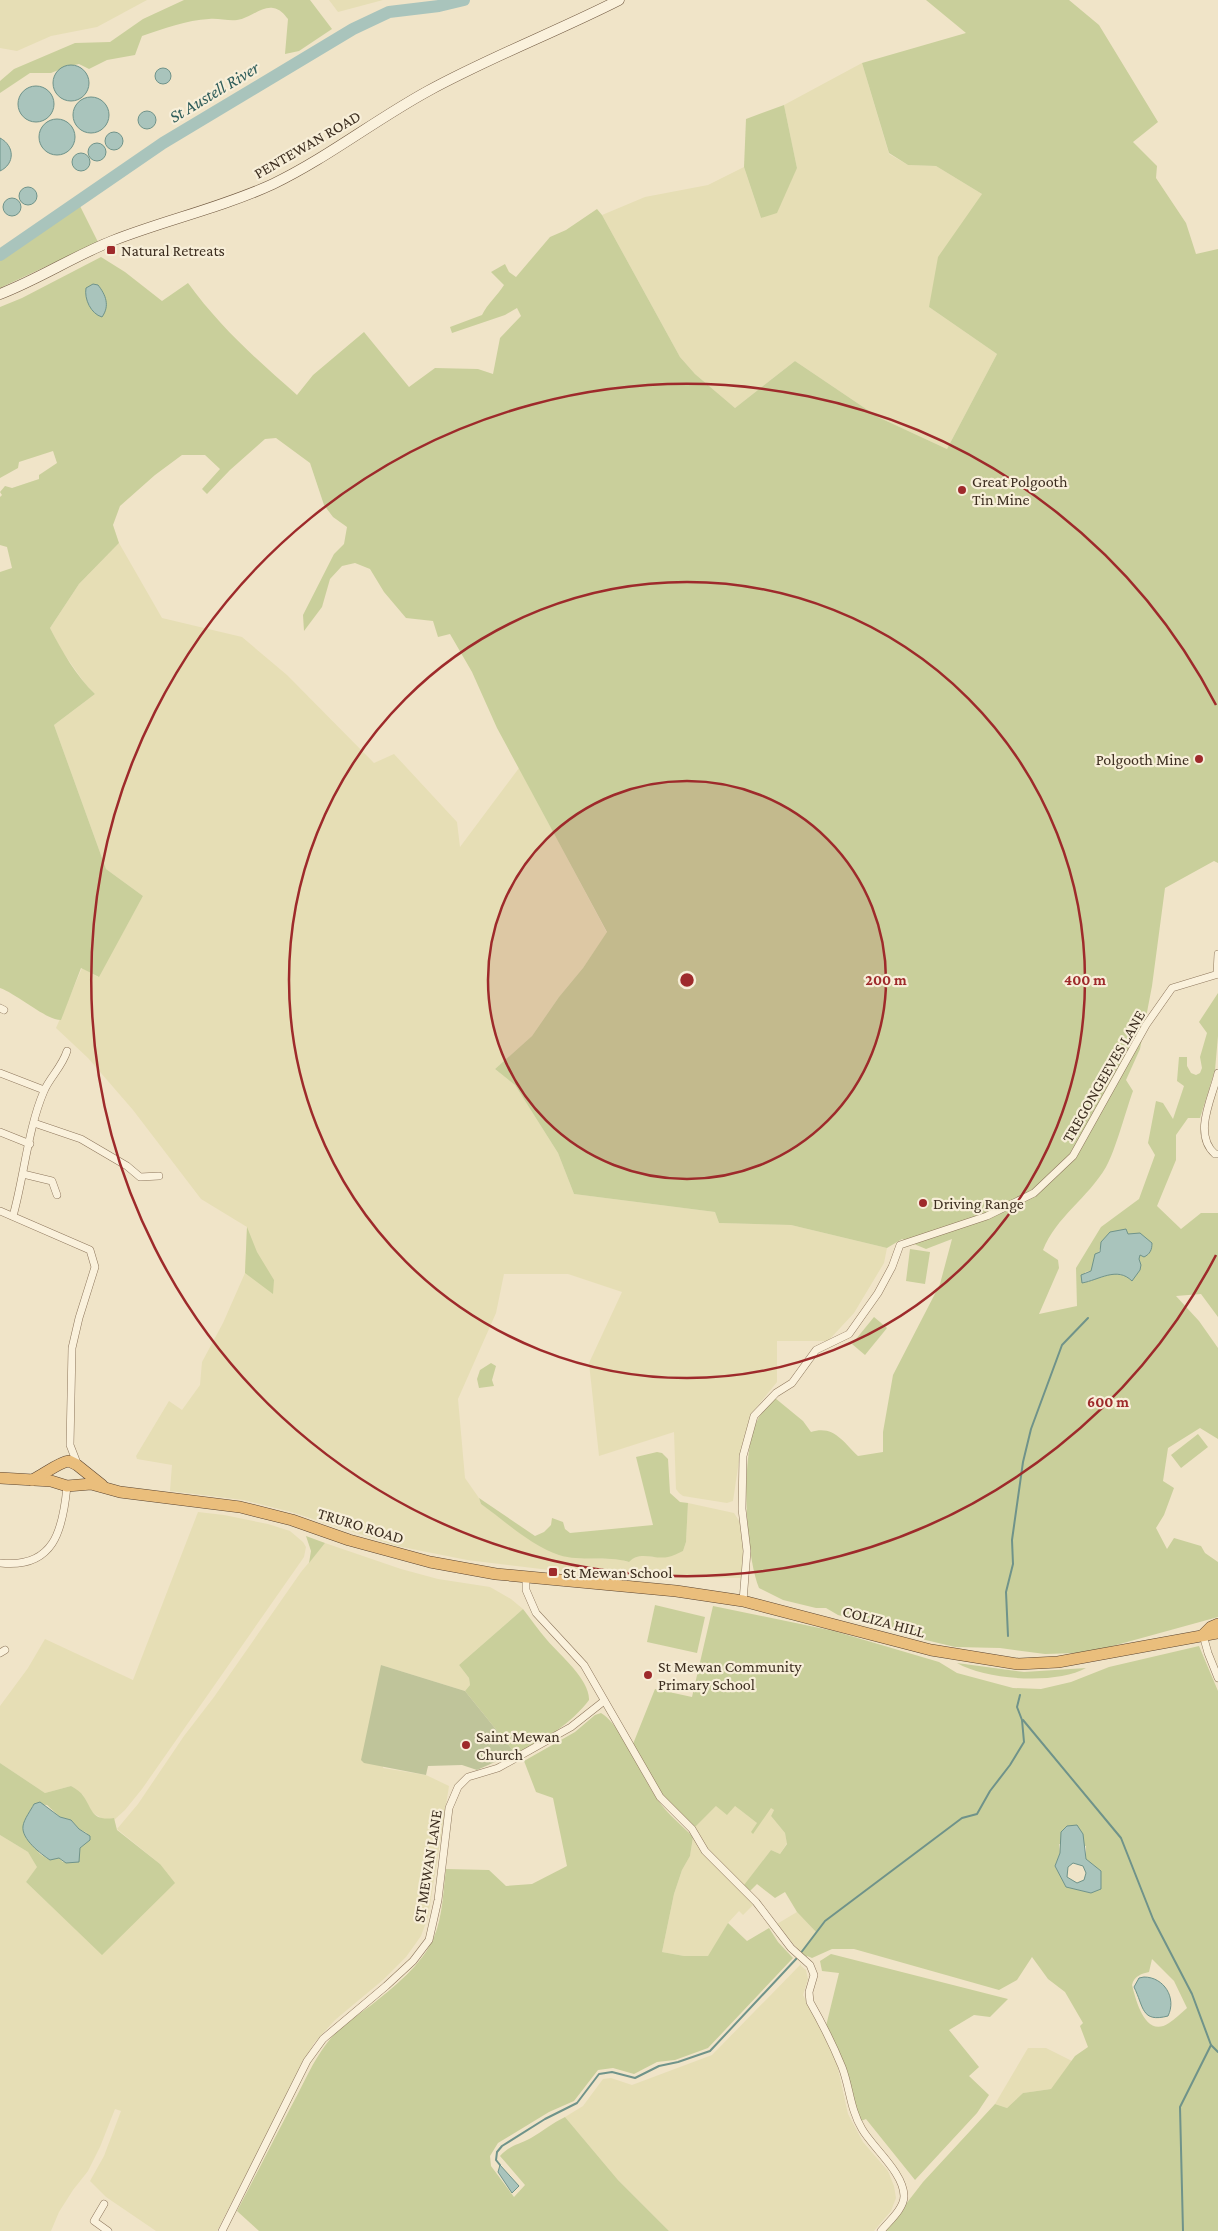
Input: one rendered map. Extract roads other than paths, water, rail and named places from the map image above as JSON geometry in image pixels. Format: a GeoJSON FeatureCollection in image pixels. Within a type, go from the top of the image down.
{"type":"FeatureCollection","features":[{"type":"Feature","properties":{"kind":"highway"},"geometry":{"type":"LineString","coordinates":[[29,1481],[59,1465],[69,1460],[79,1466],[80,1477],[68,1485],[56,1476],[59,1465]]}},
{"type":"Feature","properties":{"kind":"highway","name":"TRURO ROAD"},"geometry":{"type":"LineString","coordinates":[[79,1466],[105,1487]]}},
{"type":"Feature","properties":{"kind":"highway","name":"TRURO ROAD"},"geometry":{"type":"LineString","coordinates":[[0,1478],[51,1481],[68,1485],[91,1484],[120,1492],[240,1507],[292,1520],[357,1542],[430,1562],[526,1577],[610,1586]]}},
{"type":"Feature","properties":{"kind":"highway","name":"COLIZA HILL"},"geometry":{"type":"LineString","coordinates":[[610,1586],[676,1591],[743,1601],[931,1650],[1018,1664],[1058,1662],[1218,1633]]}},
{"type":"Feature","properties":{"kind":"highway"},"geometry":{"type":"LineString","coordinates":[[1203,1635],[1211,1627],[1218,1624]]}},
{"type":"Feature","properties":{"kind":"main road","name":"PENTEWAN ROAD"},"geometry":{"type":"LineString","coordinates":[[0,294],[110,242],[230,201],[273,184],[427,91],[574,23],[619,0]]}},
{"type":"Feature","properties":{"kind":"street"},"geometry":{"type":"LineString","coordinates":[[1217,974],[1218,954]]}},
{"type":"Feature","properties":{"kind":"street","name":"TREGONGEEVES LANE"},"geometry":{"type":"LineString","coordinates":[[743,1601],[747,1551],[742,1509],[743,1456],[754,1416],[776,1393],[792,1383],[816,1350],[850,1334],[878,1293],[892,1267],[900,1245],[987,1216],[1034,1193],[1073,1156],[1146,1025],[1172,988],[1217,974]]}},
{"type":"Feature","properties":{"kind":"street"},"geometry":{"type":"LineString","coordinates":[[13,1216],[34,1123],[44,1090],[59,1070],[67,1051]]}},
{"type":"Feature","properties":{"kind":"street"},"geometry":{"type":"LineString","coordinates":[[0,1072],[44,1090]]}},
{"type":"Feature","properties":{"kind":"street"},"geometry":{"type":"LineString","coordinates":[[1218,1073],[1205,1117],[1210,1150],[1218,1154]]}},
{"type":"Feature","properties":{"kind":"street"},"geometry":{"type":"LineString","coordinates":[[34,1123],[81,1139],[127,1166],[140,1177],[159,1176]]}},
{"type":"Feature","properties":{"kind":"street"},"geometry":{"type":"LineString","coordinates":[[0,1132],[30,1144]]}},
{"type":"Feature","properties":{"kind":"street"},"geometry":{"type":"LineString","coordinates":[[23,1174],[52,1180],[56,1195]]}},
{"type":"Feature","properties":{"kind":"street"},"geometry":{"type":"LineString","coordinates":[[0,1211],[90,1250],[95,1267],[72,1348],[70,1445],[59,1465]]}},
{"type":"Feature","properties":{"kind":"street"},"geometry":{"type":"LineString","coordinates":[[70,1445],[79,1466]]}},
{"type":"Feature","properties":{"kind":"street"},"geometry":{"type":"LineString","coordinates":[[0,1563],[26,1563],[44,1553],[53,1543],[61,1526],[68,1485]]}},
{"type":"Feature","properties":{"kind":"street"},"geometry":{"type":"LineString","coordinates":[[526,1577],[526,1590],[536,1613],[584,1665],[648,1773],[660,1797],[692,1829],[705,1851],[756,1902],[796,1953],[813,1970],[814,1975],[809,1992],[810,2002],[842,2068],[855,2117],[872,2145],[891,2166],[900,2181],[904,2195],[902,2204],[881,2231]]}},
{"type":"Feature","properties":{"kind":"street"},"geometry":{"type":"LineString","coordinates":[[1203,1635],[1218,1678]]}},
{"type":"Feature","properties":{"kind":"street","name":"ST MEWAN LANE"},"geometry":{"type":"LineString","coordinates":[[222,2231],[307,2061],[317,2046],[413,1961],[429,1940],[438,1900],[449,1808],[458,1787],[468,1777],[498,1768],[571,1727],[604,1701]]}},
{"type":"Feature","properties":{"kind":"street"},"geometry":{"type":"LineString","coordinates":[[104,2204],[94,2221],[108,2231]]}},
{"type":"Feature","properties":{"kind":"water"},"geometry":{"type":"Polygon","coordinates":[[[71,65],[83,71],[89,83],[83,95],[71,101],[59,95],[53,83],[59,71],[71,65]]]}},
{"type":"Feature","properties":{"kind":"water"},"geometry":{"type":"Polygon","coordinates":[[[163,68],[169,70],[171,76],[169,82],[163,84],[157,82],[155,76],[157,70],[163,68]]]}},
{"type":"Feature","properties":{"kind":"water"},"geometry":{"type":"Polygon","coordinates":[[[36,86],[48,92],[54,104],[48,116],[36,122],[24,116],[18,104],[24,92],[36,86]]]}},
{"type":"Feature","properties":{"kind":"water"},"geometry":{"type":"Polygon","coordinates":[[[91,97],[103,103],[109,115],[103,127],[91,133],[79,127],[73,115],[79,103],[91,97]]]}},
{"type":"Feature","properties":{"kind":"water"},"geometry":{"type":"Polygon","coordinates":[[[147,111],[153,114],[156,120],[153,126],[147,129],[141,126],[138,120],[141,114],[147,111]]]}},
{"type":"Feature","properties":{"kind":"water"},"geometry":{"type":"Polygon","coordinates":[[[57,119],[69,125],[75,137],[69,149],[57,155],[45,149],[39,137],[45,125],[57,119]]]}},
{"type":"Feature","properties":{"kind":"water"},"geometry":{"type":"Polygon","coordinates":[[[114,132],[120,135],[123,141],[120,147],[114,150],[108,147],[105,141],[108,135],[114,132]]]}},
{"type":"Feature","properties":{"kind":"water"},"geometry":{"type":"Polygon","coordinates":[[[0,138],[5,141],[11,150],[11,160],[0,171],[0,138]]]}},
{"type":"Feature","properties":{"kind":"water"},"geometry":{"type":"Polygon","coordinates":[[[97,143],[103,146],[106,152],[103,158],[97,161],[91,158],[88,152],[91,146],[97,143]]]}},
{"type":"Feature","properties":{"kind":"water"},"geometry":{"type":"Polygon","coordinates":[[[81,153],[87,156],[90,162],[87,168],[81,171],[75,168],[72,162],[75,156],[81,153]]]}},
{"type":"Feature","properties":{"kind":"water"},"geometry":{"type":"Polygon","coordinates":[[[28,187],[34,190],[37,196],[34,202],[28,205],[22,202],[19,196],[22,190],[28,187]]]}},
{"type":"Feature","properties":{"kind":"water"},"geometry":{"type":"Polygon","coordinates":[[[12,198],[18,201],[21,207],[18,213],[12,216],[6,213],[3,207],[6,201],[12,198]]]}},
{"type":"Feature","properties":{"kind":"water"},"geometry":{"type":"Polygon","coordinates":[[[93,284],[98,285],[106,301],[106,309],[102,317],[95,313],[87,301],[86,288],[93,284]]]}},
{"type":"Feature","properties":{"kind":"water"},"geometry":{"type":"Polygon","coordinates":[[[1126,1229],[1128,1234],[1140,1233],[1152,1243],[1148,1255],[1144,1257],[1140,1255],[1140,1270],[1132,1281],[1126,1277],[1114,1274],[1082,1283],[1081,1275],[1091,1271],[1095,1254],[1100,1252],[1101,1242],[1110,1232],[1126,1229]]]}},
{"type":"Feature","properties":{"kind":"water"},"geometry":{"type":"Polygon","coordinates":[[[40,1802],[60,1817],[71,1820],[79,1829],[90,1836],[90,1840],[80,1848],[79,1862],[66,1863],[59,1858],[50,1860],[28,1841],[23,1831],[23,1826],[34,1804],[40,1802]]]}},
{"type":"Feature","properties":{"kind":"water"},"geometry":{"type":"Polygon","coordinates":[[[1077,1825],[1083,1834],[1086,1859],[1101,1871],[1101,1889],[1091,1893],[1066,1887],[1055,1866],[1060,1853],[1061,1832],[1067,1826],[1077,1825]],[[1073,1863],[1068,1867],[1067,1877],[1077,1883],[1084,1880],[1086,1873],[1083,1866],[1073,1863]]]}},
{"type":"Feature","properties":{"kind":"water"},"geometry":{"type":"Polygon","coordinates":[[[1144,1977],[1157,1981],[1167,1990],[1171,2002],[1168,2016],[1153,2017],[1145,2012],[1134,1987],[1139,1978],[1144,1977]]]}},
{"type":"Feature","properties":{"kind":"water"},"geometry":{"type":"Polygon","coordinates":[[[500,2165],[519,2186],[512,2193],[498,2172],[500,2165]]]}},
{"type":"Feature","properties":{"kind":"waterway","name":"St Austell River"},"geometry":{"type":"LineString","coordinates":[[0,255],[163,143],[353,29],[389,12],[439,6],[464,0]]}},
{"type":"Feature","properties":{"kind":"waterway"},"geometry":{"type":"LineString","coordinates":[[1008,1636],[1006,1592],[1013,1564],[1012,1540],[1023,1462],[1031,1429],[1062,1345],[1088,1318]]}},
{"type":"Feature","properties":{"kind":"waterway"},"geometry":{"type":"LineString","coordinates":[[800,1954],[825,1921],[962,1818],[977,1814],[990,1791],[1010,1765],[1024,1742],[1022,1720],[1017,1707],[1020,1695]]}},
{"type":"Feature","properties":{"kind":"waterway"},"geometry":{"type":"LineString","coordinates":[[1023,1720],[1121,1838],[1153,1919],[1192,1994],[1211,2045],[1180,2107],[1183,2231]]}},
{"type":"Feature","properties":{"kind":"waterway"},"geometry":{"type":"LineString","coordinates":[[500,2165],[496,2160],[497,2152],[502,2146],[545,2119],[577,2103],[599,2074],[612,2072],[635,2078],[659,2066],[678,2062],[710,2051],[797,1958]]}},
{"type":"Feature","properties":{"kind":"waterway"},"geometry":{"type":"LineString","coordinates":[[1211,2045],[1218,2052]]}},
{"type":"Feature","properties":{"kind":"place","name":"Natural Retreats"},"geometry":{"type":"Point","coordinates":[111,250]}},
{"type":"Feature","properties":{"kind":"place","name":"Great Polgooth Tin Mine"},"geometry":{"type":"Point","coordinates":[962,490]}},
{"type":"Feature","properties":{"kind":"place","name":"Polgooth Mine"},"geometry":{"type":"Point","coordinates":[1199,759]}},
{"type":"Feature","properties":{"kind":"place","name":"Driving Range"},"geometry":{"type":"Point","coordinates":[923,1203]}},
{"type":"Feature","properties":{"kind":"place","name":"St Mewan School"},"geometry":{"type":"Point","coordinates":[553,1572]}},
{"type":"Feature","properties":{"kind":"place","name":"St Mewan Community Primary School"},"geometry":{"type":"Point","coordinates":[648,1675]}},
{"type":"Feature","properties":{"kind":"place","name":"Saint Mewan Church"},"geometry":{"type":"Point","coordinates":[466,1745]}}]}
